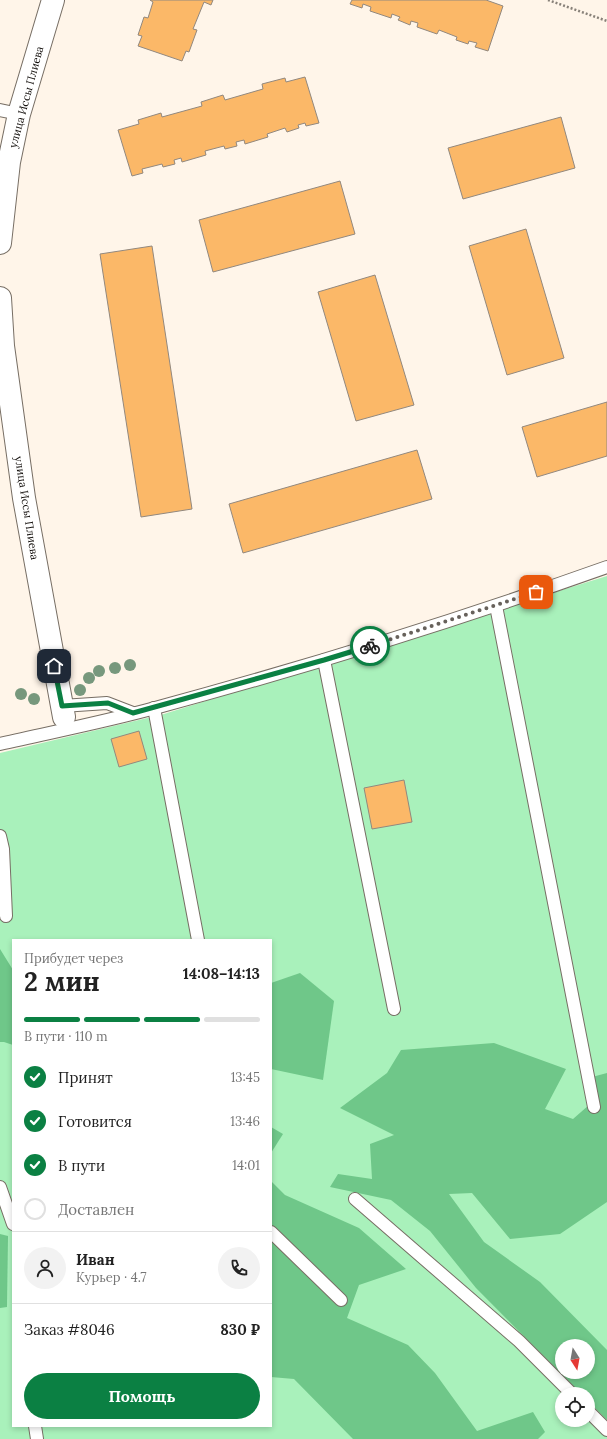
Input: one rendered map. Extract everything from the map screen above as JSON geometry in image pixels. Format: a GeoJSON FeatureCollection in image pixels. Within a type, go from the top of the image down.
{"type":"FeatureCollection","features":[{"type":"Feature","properties":{"kind":"street","name":"улица Иссы Плиева"},"geometry":{"type":"LineString","coordinates":[[0,243],[9,162],[9,112],[54,0]]}},
{"type":"Feature","properties":{"kind":"street","name":"улица Иссы Плиева"},"geometry":{"type":"LineString","coordinates":[[0,298],[2,346],[24,498],[63,711]]}},
{"type":"Feature","properties":{"kind":"lane"},"geometry":{"type":"LineString","coordinates":[[0,744],[154,708],[324,660],[496,606],[607,567]]}},
{"type":"Feature","properties":{"kind":"lane"},"geometry":{"type":"LineString","coordinates":[[496,606],[594,1107]]}},
{"type":"Feature","properties":{"kind":"lane"},"geometry":{"type":"LineString","coordinates":[[324,660],[394,1009]]}},
{"type":"Feature","properties":{"kind":"lane"},"geometry":{"type":"LineString","coordinates":[[63,711],[108,703],[133,713]]}},
{"type":"Feature","properties":{"kind":"lane"},"geometry":{"type":"LineString","coordinates":[[154,708],[198,939]]}},
{"type":"Feature","properties":{"kind":"lane"},"geometry":{"type":"LineString","coordinates":[[0,836],[3,849],[6,916]]}},
{"type":"Feature","properties":{"kind":"lane"},"geometry":{"type":"LineString","coordinates":[[0,1187],[12,1221]]}},
{"type":"Feature","properties":{"kind":"lane"},"geometry":{"type":"LineString","coordinates":[[355,1199],[519,1341],[565,1387]]}},
{"type":"Feature","properties":{"kind":"lane"},"geometry":{"type":"LineString","coordinates":[[272,1233],[341,1300]]}},
{"type":"Feature","properties":{"kind":"lane"},"geometry":{"type":"LineString","coordinates":[[595,1418],[607,1430]]}},
{"type":"Feature","properties":{"kind":"lane"},"geometry":{"type":"LineString","coordinates":[[35,1427],[37,1439]]}},
{"type":"Feature","properties":{"kind":"path"},"geometry":{"type":"LineString","coordinates":[[548,0],[607,20]]}},
{"type":"Feature","properties":{"kind":"green space"},"geometry":{"type":"Polygon","coordinates":[[[607,576],[607,1439],[0,1439],[0,753],[164,714],[607,576]]]}},
{"type":"Feature","properties":{"kind":"green space"},"geometry":{"type":"Polygon","coordinates":[[[0,949],[12,968],[12,1045],[0,1042],[0,949]]]}},
{"type":"Feature","properties":{"kind":"green space"},"geometry":{"type":"Polygon","coordinates":[[[300,973],[334,1001],[323,1080],[272,1069],[272,983],[300,973]]]}},
{"type":"Feature","properties":{"kind":"green space"},"geometry":{"type":"Polygon","coordinates":[[[494,1043],[566,1069],[545,1109],[573,1119],[597,1098],[592,1077],[607,1073],[607,1202],[560,1234],[510,1239],[472,1193],[449,1194],[484,1242],[540,1282],[607,1350],[607,1420],[595,1408],[595,1387],[574,1387],[566,1379],[595,1379],[595,1339],[555,1339],[555,1368],[476,1288],[430,1231],[391,1200],[330,1187],[338,1174],[372,1179],[370,1144],[394,1135],[340,1108],[387,1073],[401,1050],[494,1043]]]}},
{"type":"Feature","properties":{"kind":"green space"},"geometry":{"type":"Polygon","coordinates":[[[272,1128],[283,1134],[272,1151],[272,1128]]]}},
{"type":"Feature","properties":{"kind":"green space"},"geometry":{"type":"Polygon","coordinates":[[[272,1182],[285,1195],[359,1228],[406,1269],[359,1285],[347,1318],[408,1345],[435,1373],[477,1431],[533,1412],[545,1432],[538,1439],[353,1439],[294,1379],[272,1377],[272,1182]]]}},
{"type":"Feature","properties":{"kind":"green space"},"geometry":{"type":"Polygon","coordinates":[[[0,1234],[8,1236],[7,1307],[0,1308],[0,1234]]]}},
{"type":"Feature","properties":{"kind":"building"},"geometry":{"type":"Polygon","coordinates":[[[150,0],[213,0],[211,5],[204,2],[193,29],[197,30],[189,52],[186,51],[182,61],[138,46],[142,36],[138,35],[144,17],[148,18],[153,2],[150,0]]]}},
{"type":"Feature","properties":{"kind":"building"},"geometry":{"type":"Polygon","coordinates":[[[352,0],[486,0],[503,6],[488,51],[475,47],[477,43],[469,41],[468,44],[456,40],[457,37],[439,30],[437,34],[417,27],[418,23],[411,21],[410,25],[398,20],[400,17],[392,14],[391,18],[370,11],[371,7],[363,4],[362,8],[350,4],[352,0]]]}},
{"type":"Feature","properties":{"kind":"building"},"geometry":{"type":"Polygon","coordinates":[[[305,77],[319,123],[306,126],[305,123],[298,125],[299,128],[287,132],[285,128],[267,134],[268,137],[245,144],[244,140],[236,142],[237,146],[225,149],[224,146],[205,151],[206,155],[182,162],[181,158],[174,160],[175,164],[163,167],[162,164],[142,169],[143,173],[132,176],[118,130],[139,124],[138,120],[161,113],[162,117],[202,106],[201,102],[223,95],[225,100],[263,89],[262,84],[285,78],[286,82],[305,77]]]}},
{"type":"Feature","properties":{"kind":"building"},"geometry":{"type":"Polygon","coordinates":[[[561,117],[575,168],[463,199],[448,148],[561,117]]]}},
{"type":"Feature","properties":{"kind":"building"},"geometry":{"type":"Polygon","coordinates":[[[340,181],[355,234],[213,272],[199,220],[340,181]]]}},
{"type":"Feature","properties":{"kind":"building"},"geometry":{"type":"Polygon","coordinates":[[[526,229],[564,358],[507,375],[469,246],[526,229]]]}},
{"type":"Feature","properties":{"kind":"building"},"geometry":{"type":"Polygon","coordinates":[[[152,246],[192,509],[141,517],[100,254],[152,246]]]}},
{"type":"Feature","properties":{"kind":"building"},"geometry":{"type":"Polygon","coordinates":[[[375,275],[414,405],[356,421],[318,292],[375,275]]]}},
{"type":"Feature","properties":{"kind":"building"},"geometry":{"type":"Polygon","coordinates":[[[607,402],[607,456],[537,477],[522,427],[607,402]]]}},
{"type":"Feature","properties":{"kind":"building"},"geometry":{"type":"Polygon","coordinates":[[[417,450],[432,499],[243,553],[229,504],[417,450]]]}},
{"type":"Feature","properties":{"kind":"building"},"geometry":{"type":"Polygon","coordinates":[[[139,731],[147,759],[119,767],[111,739],[139,731]]]}},
{"type":"Feature","properties":{"kind":"building"},"geometry":{"type":"Polygon","coordinates":[[[404,780],[412,822],[372,829],[364,788],[404,780]]]}},
{"type":"Feature","properties":{"kind":"way so far"},"geometry":{"type":"LineString","coordinates":[[370,646],[536,592]]}},
{"type":"Feature","properties":{"kind":"route"},"geometry":{"type":"LineString","coordinates":[[54,666],[62,706],[108,703],[133,713],[370,646]]}}]}
